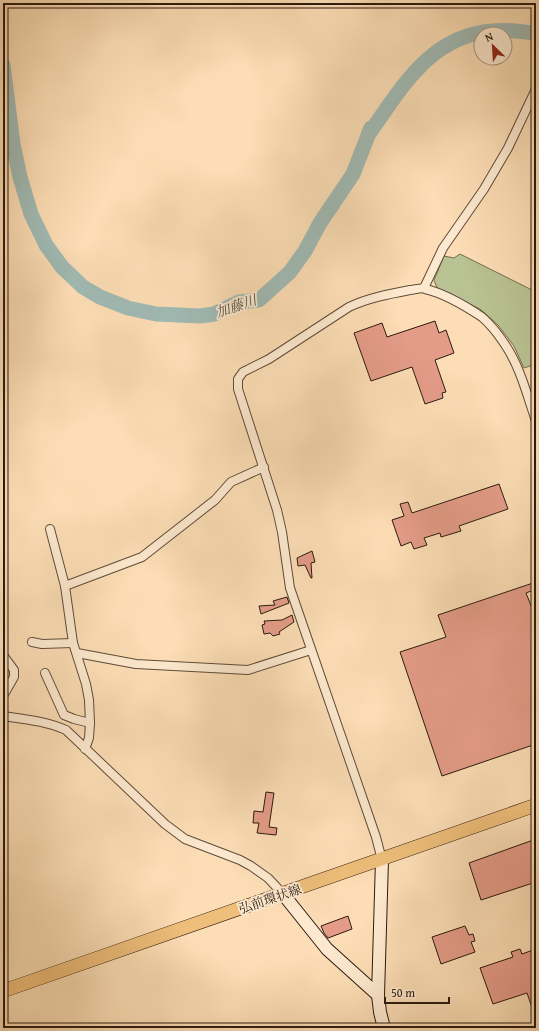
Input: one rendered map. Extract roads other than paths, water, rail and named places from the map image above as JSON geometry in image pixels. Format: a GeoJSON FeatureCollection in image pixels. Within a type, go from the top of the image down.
{"type":"FeatureCollection","features":[{"type":"Feature","properties":{"kind":"main road","name":"弘前環状線"},"geometry":{"type":"LineString","coordinates":[[3,991],[536,805]]}},
{"type":"Feature","properties":{"kind":"street"},"geometry":{"type":"LineString","coordinates":[[424,288],[443,248],[484,189],[508,148],[536,89]]}},
{"type":"Feature","properties":{"kind":"street"},"geometry":{"type":"LineString","coordinates":[[384,1028],[378,995],[382,860],[376,837],[290,588],[282,532],[277,510],[238,389],[238,379],[243,372],[269,359],[349,307],[360,302],[424,288],[445,296],[467,308],[483,318],[494,330],[512,356],[536,421]]}},
{"type":"Feature","properties":{"kind":"street"},"geometry":{"type":"LineString","coordinates":[[65,586],[142,557],[215,500],[231,482],[264,467]]}},
{"type":"Feature","properties":{"kind":"street"},"geometry":{"type":"LineString","coordinates":[[50,529],[65,586],[73,644],[77,653],[88,695],[90,723],[89,738],[85,749]]}},
{"type":"Feature","properties":{"kind":"street"},"geometry":{"type":"LineString","coordinates":[[32,642],[42,644],[73,644]]}},
{"type":"Feature","properties":{"kind":"street"},"geometry":{"type":"LineString","coordinates":[[77,653],[136,664],[248,670],[311,650]]}},
{"type":"Feature","properties":{"kind":"street"},"geometry":{"type":"LineString","coordinates":[[3,655],[14,670],[14,677],[3,696]]}},
{"type":"Feature","properties":{"kind":"street"},"geometry":{"type":"LineString","coordinates":[[45,673],[64,715],[74,720],[90,723]]}},
{"type":"Feature","properties":{"kind":"street"},"geometry":{"type":"LineString","coordinates":[[3,716],[42,722],[66,730],[165,824],[186,839],[240,860],[268,878],[283,894],[327,949],[378,995]]}},
{"type":"Feature","properties":{"kind":"waterway","name":"加藤川"},"geometry":{"type":"LineString","coordinates":[[3,65],[13,144],[20,177],[31,214],[46,245],[62,267],[83,287],[100,297],[128,308],[156,314],[200,316],[214,314],[239,302],[259,300],[290,272],[305,251],[320,223],[353,174],[371,128],[368,135],[380,117],[405,83],[419,67],[434,54],[452,42],[471,35],[504,30],[536,33]]}}]}
